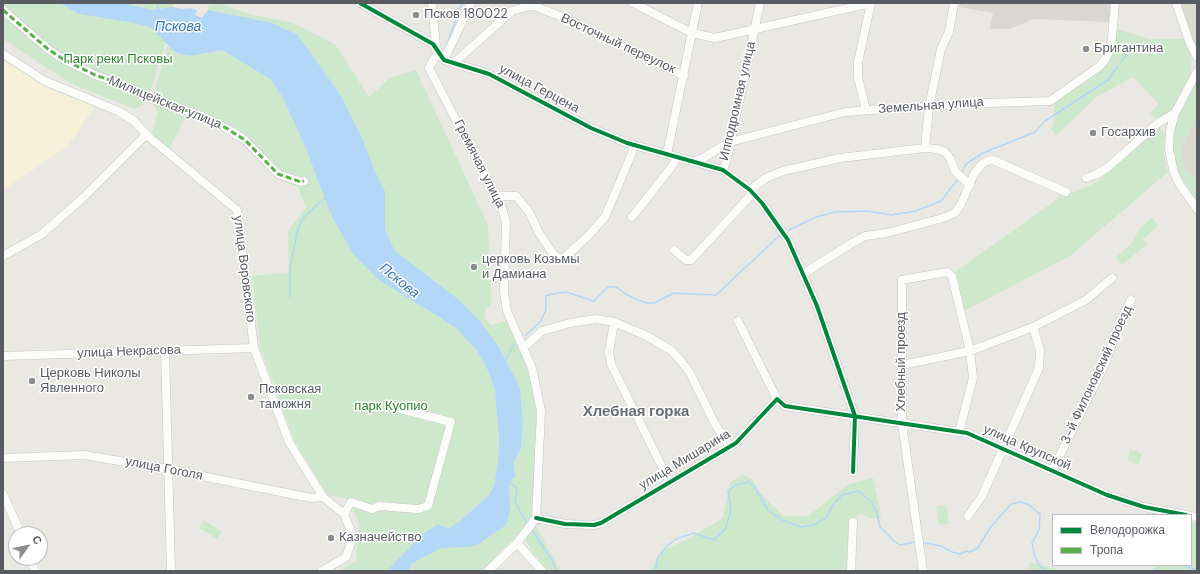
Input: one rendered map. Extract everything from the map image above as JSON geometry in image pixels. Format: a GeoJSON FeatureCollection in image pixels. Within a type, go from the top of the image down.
{"type":"FeatureCollection","features":[{"type":"Feature","properties":{"kind":"street"},"geometry":{"type":"LineString","coordinates":[[360,3],[433,44],[444,60],[471,3]]}},
{"type":"Feature","properties":{"kind":"street"},"geometry":{"type":"LineString","coordinates":[[432,3],[435,41],[438,52]]}},
{"type":"Feature","properties":{"kind":"street"},"geometry":{"type":"LineString","coordinates":[[633,3],[692,33],[715,38],[871,3],[858,62],[858,77],[866,110]]}},
{"type":"Feature","properties":{"kind":"street"},"geometry":{"type":"LineString","coordinates":[[667,154],[698,3]]}},
{"type":"Feature","properties":{"kind":"street","name":"Ипподромная улица"},"geometry":{"type":"LineString","coordinates":[[760,3],[723,170],[751,191],[762,203],[788,240],[803,274],[819,313],[855,416],[853,472]]}},
{"type":"Feature","properties":{"kind":"street"},"geometry":{"type":"LineString","coordinates":[[925,148],[929,106],[944,42],[949,32],[954,3]]}},
{"type":"Feature","properties":{"kind":"street","name":"Земельная улица"},"geometry":{"type":"LineString","coordinates":[[693,161],[703,158],[730,142],[846,112],[1054,99],[1100,66],[1106,58],[1111,48],[1115,3]]}},
{"type":"Feature","properties":{"kind":"street"},"geometry":{"type":"LineString","coordinates":[[1176,3],[1189,42],[1197,56]]}},
{"type":"Feature","properties":{"kind":"street","name":"Восточный переулок"},"geometry":{"type":"LineString","coordinates":[[455,62],[512,11],[532,5],[567,19],[684,76]]}},
{"type":"Feature","properties":{"kind":"street","name":"Милицейская улица"},"geometry":{"type":"LineString","coordinates":[[3,10],[49,50],[63,59],[95,75],[129,87],[140,94],[202,116],[226,128],[245,140],[278,174],[301,182],[304,181]]}},
{"type":"Feature","properties":{"kind":"street","name":"Гремячая улица"},"geometry":{"type":"LineString","coordinates":[[438,52],[429,68],[497,196],[503,210],[506,223],[504,292],[507,311],[514,330],[532,368],[541,411],[535,520]]}},
{"type":"Feature","properties":{"kind":"street","name":"улица Воровского"},"geometry":{"type":"LineString","coordinates":[[3,54],[60,88],[118,111],[134,121],[146,135],[237,210],[254,348],[289,442],[323,497],[344,514],[353,536],[346,557],[322,571]]}},
{"type":"Feature","properties":{"kind":"street","name":"улица Герцена"},"geometry":{"type":"LineString","coordinates":[[444,60],[455,62],[489,74],[591,128],[633,144],[723,170]]}},
{"type":"Feature","properties":{"kind":"street"},"geometry":{"type":"LineString","coordinates":[[1197,72],[1175,113],[1170,130],[1169,145],[1171,165],[1180,185],[1197,209]]}},
{"type":"Feature","properties":{"kind":"street"},"geometry":{"type":"LineString","coordinates":[[1086,178],[1107,168],[1158,123],[1175,113]]}},
{"type":"Feature","properties":{"kind":"street"},"geometry":{"type":"LineString","coordinates":[[3,256],[42,234],[85,196],[146,135]]}},
{"type":"Feature","properties":{"kind":"street"},"geometry":{"type":"LineString","coordinates":[[497,196],[516,196],[529,212],[554,255],[561,259],[564,258],[579,246],[605,217],[632,153],[633,144]]}},
{"type":"Feature","properties":{"kind":"street"},"geometry":{"type":"LineString","coordinates":[[674,250],[686,260],[691,260],[751,191],[766,178],[783,171],[840,158],[925,148],[937,149],[945,152],[950,158],[955,171],[970,185]]}},
{"type":"Feature","properties":{"kind":"street"},"geometry":{"type":"LineString","coordinates":[[632,217],[677,157]]}},
{"type":"Feature","properties":{"kind":"street"},"geometry":{"type":"LineString","coordinates":[[803,274],[865,236],[895,231],[943,218],[955,213],[982,164],[987,161],[993,160],[1066,192]]}},
{"type":"Feature","properties":{"kind":"street","name":"Хлебный проезд"},"geometry":{"type":"LineString","coordinates":[[923,571],[902,423],[902,280],[947,272],[952,276],[970,351]]}},
{"type":"Feature","properties":{"kind":"street"},"geometry":{"type":"LineString","coordinates":[[902,365],[970,351],[1033,326],[1086,300],[1112,278]]}},
{"type":"Feature","properties":{"kind":"street","name":"3-й Филоновский проезд"},"geometry":{"type":"LineString","coordinates":[[1052,471],[1105,364],[1120,321],[1131,300]]}},
{"type":"Feature","properties":{"kind":"street"},"geometry":{"type":"LineString","coordinates":[[522,346],[542,331],[596,319],[614,322],[660,342],[681,361],[690,374],[715,424],[730,447]]}},
{"type":"Feature","properties":{"kind":"street"},"geometry":{"type":"LineString","coordinates":[[738,321],[777,399],[785,406],[855,416]]}},
{"type":"Feature","properties":{"kind":"street"},"geometry":{"type":"LineString","coordinates":[[614,322],[609,352],[611,364],[669,481]]}},
{"type":"Feature","properties":{"kind":"street"},"geometry":{"type":"LineString","coordinates":[[968,516],[982,496],[1039,368],[1040,350],[1033,326]]}},
{"type":"Feature","properties":{"kind":"street","name":"улица Некрасова"},"geometry":{"type":"LineString","coordinates":[[3,356],[254,348]]}},
{"type":"Feature","properties":{"kind":"street"},"geometry":{"type":"LineString","coordinates":[[165,351],[167,469],[170,508],[171,571]]}},
{"type":"Feature","properties":{"kind":"street"},"geometry":{"type":"LineString","coordinates":[[959,432],[973,378],[970,351]]}},
{"type":"Feature","properties":{"kind":"street","name":"улица Мишарина"},"geometry":{"type":"LineString","coordinates":[[535,520],[564,524],[594,525],[613,516],[669,481],[730,447],[753,427],[777,399]]}},
{"type":"Feature","properties":{"kind":"street"},"geometry":{"type":"LineString","coordinates":[[344,514],[351,502],[372,509],[379,506],[418,509],[428,506],[451,422],[400,409]]}},
{"type":"Feature","properties":{"kind":"street","name":"улица Крупской"},"geometry":{"type":"LineString","coordinates":[[855,416],[967,432],[1107,495],[1144,507],[1148,506],[1182,514]]}},
{"type":"Feature","properties":{"kind":"street","name":"улица Гоголя"},"geometry":{"type":"LineString","coordinates":[[3,458],[84,455],[167,469],[311,498],[323,497]]}},
{"type":"Feature","properties":{"kind":"street"},"geometry":{"type":"LineString","coordinates":[[3,494],[17,526]]}},
{"type":"Feature","properties":{"kind":"street"},"geometry":{"type":"LineString","coordinates":[[1144,514],[1148,506]]}},
{"type":"Feature","properties":{"kind":"street"},"geometry":{"type":"LineString","coordinates":[[488,571],[520,540],[535,520]]}},
{"type":"Feature","properties":{"kind":"street"},"geometry":{"type":"LineString","coordinates":[[851,571],[853,522]]}},
{"type":"Feature","properties":{"kind":"street"},"geometry":{"type":"LineString","coordinates":[[520,540],[542,571]]}},
{"type":"Feature","properties":{"kind":"shaded area"},"geometry":{"type":"Polygon","coordinates":[[[960,3],[1110,3],[1109,22],[1034,19],[1009,29],[990,29],[993,13],[959,7],[960,3]]]}},
{"type":"Feature","properties":{"kind":"shaded area"},"geometry":{"type":"Polygon","coordinates":[[[1180,3],[1197,3],[1197,46],[1193,43],[1180,3]]]}},
{"type":"Feature","properties":{"kind":"shaded area"},"geometry":{"type":"Polygon","coordinates":[[[3,60],[50,90],[95,106],[68,146],[3,190],[3,60]]]}},
{"type":"Feature","properties":{"kind":"shaded area"},"geometry":{"type":"Polygon","coordinates":[[[1197,114],[1197,182],[1183,166],[1180,152],[1197,114]]]}},
{"type":"Feature","properties":{"kind":"green space","name":"Парк реки Псковы"},"geometry":{"type":"Polygon","coordinates":[[[3,3],[59,3],[79,14],[150,27],[166,41],[150,92],[143,105],[134,109],[70,83],[3,39],[3,3]]]}},
{"type":"Feature","properties":{"kind":"green space"},"geometry":{"type":"Polygon","coordinates":[[[124,3],[174,3],[172,7],[152,10],[124,3]]]}},
{"type":"Feature","properties":{"kind":"green space"},"geometry":{"type":"Polygon","coordinates":[[[220,4],[250,14],[293,23],[335,44],[369,97],[390,78],[416,70],[488,225],[491,304],[485,311],[485,318],[491,325],[506,321],[528,366],[536,402],[537,434],[531,521],[483,571],[409,571],[411,564],[424,558],[431,552],[441,548],[468,547],[486,539],[506,525],[509,482],[515,477],[514,461],[521,448],[523,423],[520,388],[499,347],[479,320],[458,299],[395,251],[385,230],[385,191],[373,167],[363,140],[342,97],[297,34],[269,22],[208,10],[209,5],[220,4]]]}},
{"type":"Feature","properties":{"kind":"green space"},"geometry":{"type":"Polygon","coordinates":[[[1117,29],[1150,39],[1184,39],[1192,60],[1191,72],[1188,83],[1171,113],[1159,120],[1150,113],[1159,104],[1133,77],[1096,97],[1056,136],[1051,129],[1053,125],[1055,102],[1103,69],[1114,46],[1117,29]]]}},
{"type":"Feature","properties":{"kind":"green space","name":"парк Куопио"},"geometry":{"type":"Polygon","coordinates":[[[168,45],[176,53],[190,56],[222,50],[270,79],[283,98],[306,149],[331,215],[425,309],[456,328],[478,352],[488,371],[495,390],[499,440],[498,462],[494,486],[489,495],[460,521],[387,571],[339,571],[356,561],[359,523],[347,498],[328,495],[295,442],[260,347],[252,276],[289,272],[288,231],[306,208],[298,187],[281,181],[231,133],[188,113],[168,151],[151,136],[158,112],[151,102],[168,45]]]}},
{"type":"Feature","properties":{"kind":"green space"},"geometry":{"type":"Polygon","coordinates":[[[1197,80],[1197,114],[1180,152],[1183,166],[1197,182],[1197,202],[1176,168],[1171,138],[1175,116],[1197,80]]]}},
{"type":"Feature","properties":{"kind":"green space"},"geometry":{"type":"Polygon","coordinates":[[[1158,126],[1165,134],[1163,150],[1168,172],[1070,256],[964,311],[956,271],[1055,201],[1060,195],[1072,193],[1097,182],[1158,126]]]}},
{"type":"Feature","properties":{"kind":"green space"},"geometry":{"type":"Polygon","coordinates":[[[1152,218],[1158,226],[1143,239],[1147,244],[1122,265],[1116,257],[1131,244],[1140,228],[1152,218]]]}},
{"type":"Feature","properties":{"kind":"green space"},"geometry":{"type":"Polygon","coordinates":[[[1131,449],[1142,454],[1138,465],[1127,460],[1131,449]]]}},
{"type":"Feature","properties":{"kind":"green space"},"geometry":{"type":"Polygon","coordinates":[[[743,475],[752,479],[760,493],[783,516],[808,516],[849,484],[873,478],[881,518],[869,518],[861,514],[853,518],[849,571],[650,571],[664,550],[688,539],[723,518],[730,482],[743,475]]]}},
{"type":"Feature","properties":{"kind":"green space"},"geometry":{"type":"Polygon","coordinates":[[[946,505],[949,523],[939,525],[936,506],[946,505]]]}},
{"type":"Feature","properties":{"kind":"green space"},"geometry":{"type":"Polygon","coordinates":[[[204,520],[222,532],[217,539],[199,528],[204,520]]]}},
{"type":"Feature","properties":{"kind":"green space"},"geometry":{"type":"Polygon","coordinates":[[[1192,522],[1197,523],[1197,571],[1151,571],[1157,566],[1192,566],[1192,522]]]}},
{"type":"Feature","properties":{"kind":"green space"},"geometry":{"type":"Polygon","coordinates":[[[535,524],[561,571],[548,571],[533,553],[525,538],[535,524]]]}},
{"type":"Feature","properties":{"kind":"green space"},"geometry":{"type":"Polygon","coordinates":[[[1030,562],[1063,571],[1029,571],[1030,562]]]}},
{"type":"Feature","properties":{"kind":"water","name":"Пскова"},"geometry":{"type":"Polygon","coordinates":[[[59,3],[124,3],[152,10],[172,7],[182,9],[190,8],[197,10],[195,15],[202,18],[208,10],[269,22],[297,34],[342,97],[363,140],[373,167],[385,191],[385,230],[395,251],[458,299],[479,320],[499,347],[520,388],[523,423],[521,448],[514,461],[515,477],[509,482],[510,511],[506,525],[479,544],[469,547],[441,548],[411,564],[409,571],[387,571],[424,533],[438,524],[448,529],[460,521],[489,495],[494,486],[498,462],[499,440],[495,390],[488,371],[478,352],[456,328],[378,279],[354,255],[331,215],[306,149],[283,98],[270,79],[222,50],[190,56],[176,53],[150,27],[79,14],[59,3]]]}},
{"type":"Feature","properties":{"kind":"waterway"},"geometry":{"type":"LineString","coordinates":[[157,8],[159,3]]}},
{"type":"Feature","properties":{"kind":"waterway"},"geometry":{"type":"LineString","coordinates":[[446,47],[462,3]]}},
{"type":"Feature","properties":{"kind":"waterway"},"geometry":{"type":"LineString","coordinates":[[1121,62],[1127,54]]}},
{"type":"Feature","properties":{"kind":"waterway"},"geometry":{"type":"LineString","coordinates":[[962,172],[966,164],[983,153],[1035,132],[1045,121],[1108,80],[1118,66]]}},
{"type":"Feature","properties":{"kind":"waterway"},"geometry":{"type":"LineString","coordinates":[[789,230],[816,217],[835,212],[868,211],[891,215],[916,211],[941,201],[958,179]]}},
{"type":"Feature","properties":{"kind":"waterway"},"geometry":{"type":"LineString","coordinates":[[290,297],[290,267],[298,229],[304,217],[326,197]]}},
{"type":"Feature","properties":{"kind":"waterway"},"geometry":{"type":"LineString","coordinates":[[526,335],[540,322],[546,310],[546,296],[552,294],[566,292],[594,301],[608,287],[616,287],[629,296],[646,303],[654,303],[674,293],[716,295],[779,236]]}},
{"type":"Feature","properties":{"kind":"waterway"},"geometry":{"type":"LineString","coordinates":[[506,360],[514,344]]}},
{"type":"Feature","properties":{"kind":"waterway"},"geometry":{"type":"LineString","coordinates":[[507,481],[517,488],[515,502],[527,524]]}},
{"type":"Feature","properties":{"kind":"waterway"},"geometry":{"type":"LineString","coordinates":[[655,571],[658,557],[668,545],[678,538],[694,533],[714,540],[726,528],[731,509],[728,491],[736,485],[749,482],[755,488],[768,510],[782,520],[801,527],[814,525],[826,518],[834,503],[842,495],[859,491],[872,503],[877,513],[880,527],[894,541],[900,545],[915,542]]}},
{"type":"Feature","properties":{"kind":"waterway"},"geometry":{"type":"LineString","coordinates":[[921,542],[941,546],[952,552],[960,554],[977,549],[990,528],[1011,504],[1020,502],[1028,504],[1040,514],[1039,530],[1032,543],[1035,557],[1039,565],[1046,571]]}},
{"type":"Feature","properties":{"kind":"waterway"},"geometry":{"type":"LineString","coordinates":[[532,530],[553,562],[556,571]]}},
{"type":"Feature","properties":{"kind":"waterway"},"geometry":{"type":"LineString","coordinates":[[1155,571],[1160,566]]}},
{"type":"Feature","properties":{"kind":"waterway"},"geometry":{"type":"LineString","coordinates":[[1185,566],[1197,570]]}},
{"type":"Feature","properties":{"kind":"marked path"},"geometry":{"type":"LineString","coordinates":[[3,10],[49,50],[63,59],[95,75],[129,87],[150,98],[202,116],[226,128],[245,140],[278,174],[301,182],[304,181]]}},
{"type":"Feature","properties":{"kind":"cycle path"},"geometry":{"type":"LineString","coordinates":[[360,3],[433,44],[444,60],[489,74],[591,128],[627,143],[723,170],[750,190],[762,203],[788,240],[817,306],[855,416],[853,472]]}},
{"type":"Feature","properties":{"kind":"cycle path"},"geometry":{"type":"LineString","coordinates":[[536,518],[565,524],[594,525],[601,523],[736,443],[777,399],[785,406],[967,433],[1107,495],[1144,507],[1181,514]]}},
{"type":"Feature","properties":{"kind":"place","name":"Псков 180022"},"geometry":{"type":"Point","coordinates":[416,15]}},
{"type":"Feature","properties":{"kind":"place","name":"Бригантина"},"geometry":{"type":"Point","coordinates":[1086,49]}},
{"type":"Feature","properties":{"kind":"place","name":"Госархив"},"geometry":{"type":"Point","coordinates":[1093,133]}},
{"type":"Feature","properties":{"kind":"place","name":"церковь Козьмы и Дамиана"},"geometry":{"type":"Point","coordinates":[474,267]}},
{"type":"Feature","properties":{"kind":"place","name":"Церковь Николы Явленного"},"geometry":{"type":"Point","coordinates":[32,381]}},
{"type":"Feature","properties":{"kind":"place","name":"Псковская таможня"},"geometry":{"type":"Point","coordinates":[251,397]}},
{"type":"Feature","properties":{"kind":"place","name":"Казначейство"},"geometry":{"type":"Point","coordinates":[331,538]}},
{"type":"Feature","properties":{"kind":"district","name":"Хлебная горка"},"geometry":{"type":"Point","coordinates":[636,412]}}]}
